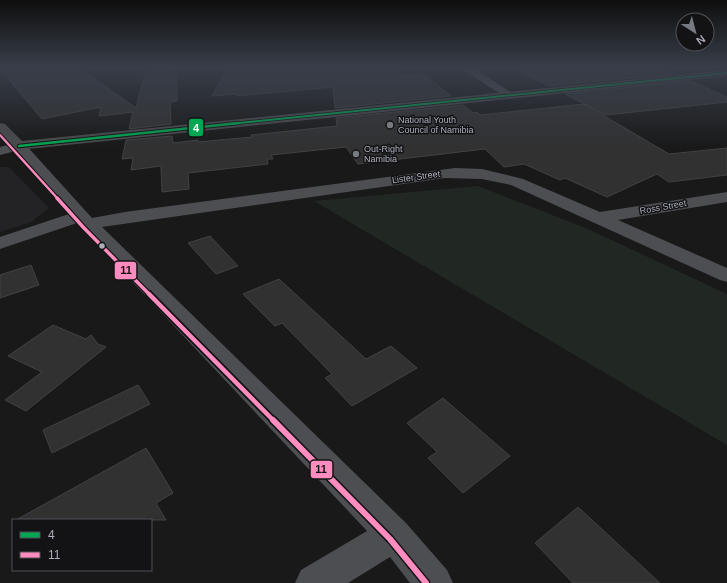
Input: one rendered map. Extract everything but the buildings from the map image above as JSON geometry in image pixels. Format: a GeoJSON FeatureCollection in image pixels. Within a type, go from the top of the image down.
{"type":"FeatureCollection","features":[{"type":"Feature","properties":{"kind":"main road"},"geometry":{"type":"LineString","coordinates":[[0,126],[10,148],[364,109],[537,93]]}},
{"type":"Feature","properties":{"kind":"street"},"geometry":{"type":"LineString","coordinates":[[506,93],[511,96]]}},
{"type":"Feature","properties":{"kind":"street"},"geometry":{"type":"LineString","coordinates":[[10,148],[84,220],[394,535],[434,583]]}},
{"type":"Feature","properties":{"kind":"street","name":"Lister Street"},"geometry":{"type":"LineString","coordinates":[[0,243],[84,220],[164,212],[438,174],[465,172],[500,177],[517,182],[727,276]]}},
{"type":"Feature","properties":{"kind":"street","name":"Ross Street"},"geometry":{"type":"LineString","coordinates":[[598,218],[727,197]]}},
{"type":"Feature","properties":{"kind":"street"},"geometry":{"type":"LineString","coordinates":[[314,583],[394,535]]}},
{"type":"Feature","properties":{"kind":"shaded area"},"geometry":{"type":"Polygon","coordinates":[[[0,167],[9,167],[49,208],[31,222],[0,232],[0,167]]]}},
{"type":"Feature","properties":{"kind":"shaded area"},"geometry":{"type":"Polygon","coordinates":[[[478,186],[588,229],[727,294],[727,445],[314,201],[478,186]]]}},
{"type":"Feature","properties":{"kind":"transit line","name":"4"},"geometry":{"type":"LineString","coordinates":[[19,146],[531,93]]}},
{"type":"Feature","properties":{"kind":"transit line","name":"11"},"geometry":{"type":"LineString","coordinates":[[0,135],[84,228],[390,539],[426,583]]}},
{"type":"Feature","properties":{"kind":"place","name":"National Youth Council of Namibia"},"geometry":{"type":"Point","coordinates":[390,125]}},
{"type":"Feature","properties":{"kind":"place","name":"Out-Right Namibia"},"geometry":{"type":"Point","coordinates":[356,154]}}]}
